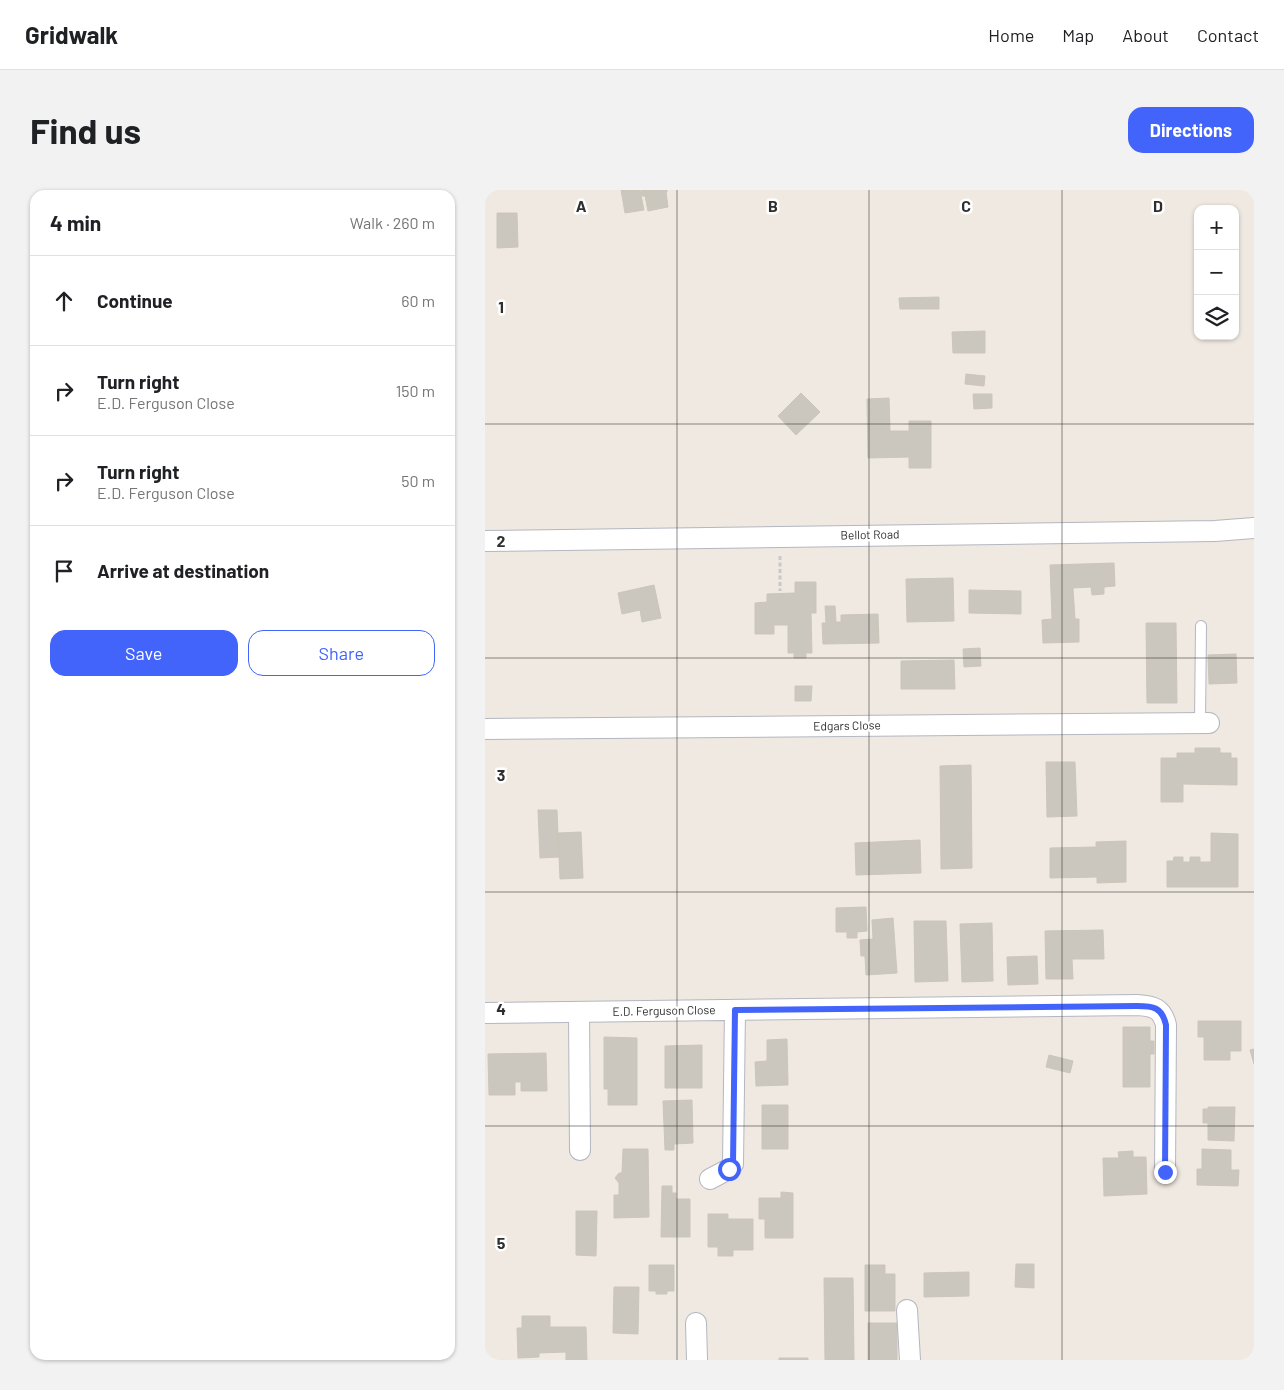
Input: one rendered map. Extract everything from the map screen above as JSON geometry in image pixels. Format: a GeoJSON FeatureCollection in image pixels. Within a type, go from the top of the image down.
{"type":"FeatureCollection","features":[{"type":"Feature","properties":{"kind":"street","name":"Bellot Road"},"geometry":{"type":"LineString","coordinates":[[485,540],[1215,531],[1254,528]]}},
{"type":"Feature","properties":{"kind":"street","name":"Edgars Close"},"geometry":{"type":"LineString","coordinates":[[485,729],[1205,723]]}},
{"type":"Feature","properties":{"kind":"street","name":"E.D. Ferguson Close"},"geometry":{"type":"LineString","coordinates":[[485,1013],[1137,1006],[1155,1008],[1160,1011],[1166,1025],[1165,1172]]}},
{"type":"Feature","properties":{"kind":"street"},"geometry":{"type":"LineString","coordinates":[[710,1179],[729,1169],[733,1164],[735,1010]]}},
{"type":"Feature","properties":{"kind":"street"},"geometry":{"type":"LineString","coordinates":[[579,1012],[580,1150]]}},
{"type":"Feature","properties":{"kind":"street"},"geometry":{"type":"LineString","coordinates":[[907,1310],[910,1360]]}},
{"type":"Feature","properties":{"kind":"street"},"geometry":{"type":"LineString","coordinates":[[696,1323],[697,1360]]}},
{"type":"Feature","properties":{"kind":"lane"},"geometry":{"type":"LineString","coordinates":[[1201,626],[1205,723]]}},
{"type":"Feature","properties":{"kind":"path"},"geometry":{"type":"LineString","coordinates":[[780,537],[780,591]]}},
{"type":"Feature","properties":{"kind":"building"},"geometry":{"type":"Polygon","coordinates":[[[621,190],[640,190],[644,210],[625,213],[621,190]]]}},
{"type":"Feature","properties":{"kind":"building"},"geometry":{"type":"Polygon","coordinates":[[[641,190],[667,190],[668,207],[648,211],[645,196],[642,196],[641,190]]]}},
{"type":"Feature","properties":{"kind":"building"},"geometry":{"type":"Polygon","coordinates":[[[497,213],[517,213],[518,247],[497,248],[497,213]]]}},
{"type":"Feature","properties":{"kind":"building"},"geometry":{"type":"Polygon","coordinates":[[[939,297],[939,309],[900,309],[899,298],[939,297]]]}},
{"type":"Feature","properties":{"kind":"building"},"geometry":{"type":"Polygon","coordinates":[[[985,331],[985,353],[953,353],[952,332],[985,331]]]}},
{"type":"Feature","properties":{"kind":"building"},"geometry":{"type":"Polygon","coordinates":[[[966,374],[985,376],[984,386],[965,384],[966,374]]]}},
{"type":"Feature","properties":{"kind":"building"},"geometry":{"type":"Polygon","coordinates":[[[801,393],[820,412],[796,435],[778,416],[801,393]]]}},
{"type":"Feature","properties":{"kind":"building"},"geometry":{"type":"Polygon","coordinates":[[[973,394],[992,394],[992,408],[974,409],[973,394]]]}},
{"type":"Feature","properties":{"kind":"building"},"geometry":{"type":"Polygon","coordinates":[[[889,398],[890,431],[909,431],[909,421],[931,421],[931,468],[909,468],[909,457],[868,458],[867,399],[889,398]]]}},
{"type":"Feature","properties":{"kind":"building"},"geometry":{"type":"Polygon","coordinates":[[[1114,563],[1115,586],[1104,587],[1104,594],[1092,595],[1091,587],[1073,588],[1075,619],[1079,619],[1079,642],[1043,643],[1042,620],[1052,619],[1050,565],[1114,563]]]}},
{"type":"Feature","properties":{"kind":"building"},"geometry":{"type":"Polygon","coordinates":[[[953,578],[954,621],[907,622],[906,579],[953,578]]]}},
{"type":"Feature","properties":{"kind":"building"},"geometry":{"type":"Polygon","coordinates":[[[795,582],[816,582],[816,613],[811,613],[812,653],[806,653],[806,658],[794,658],[794,653],[788,653],[788,625],[774,625],[774,634],[755,634],[755,603],[767,602],[767,594],[795,593],[795,582]]]}},
{"type":"Feature","properties":{"kind":"building"},"geometry":{"type":"Polygon","coordinates":[[[654,585],[661,618],[642,622],[640,610],[622,614],[618,593],[654,585]]]}},
{"type":"Feature","properties":{"kind":"building"},"geometry":{"type":"Polygon","coordinates":[[[969,590],[1021,591],[1021,614],[969,613],[969,590]]]}},
{"type":"Feature","properties":{"kind":"building"},"geometry":{"type":"Polygon","coordinates":[[[825,606],[835,606],[836,622],[841,622],[841,615],[878,614],[879,643],[823,644],[822,623],[826,623],[825,606]]]}},
{"type":"Feature","properties":{"kind":"building"},"geometry":{"type":"Polygon","coordinates":[[[1146,623],[1176,623],[1177,703],[1147,703],[1146,623]]]}},
{"type":"Feature","properties":{"kind":"building"},"geometry":{"type":"Polygon","coordinates":[[[980,648],[981,666],[964,667],[963,649],[980,648]]]}},
{"type":"Feature","properties":{"kind":"building"},"geometry":{"type":"Polygon","coordinates":[[[1236,654],[1237,683],[1209,684],[1208,655],[1236,654]]]}},
{"type":"Feature","properties":{"kind":"building"},"geometry":{"type":"Polygon","coordinates":[[[954,660],[955,689],[901,689],[901,661],[954,660]]]}},
{"type":"Feature","properties":{"kind":"building"},"geometry":{"type":"Polygon","coordinates":[[[795,686],[812,686],[811,701],[795,701],[795,686]]]}},
{"type":"Feature","properties":{"kind":"building"},"geometry":{"type":"Polygon","coordinates":[[[1195,748],[1220,748],[1220,753],[1231,753],[1231,758],[1237,758],[1237,785],[1183,784],[1183,802],[1161,802],[1161,758],[1177,758],[1177,753],[1195,753],[1195,748]]]}},
{"type":"Feature","properties":{"kind":"building"},"geometry":{"type":"Polygon","coordinates":[[[1046,762],[1075,762],[1077,816],[1047,817],[1046,762]]]}},
{"type":"Feature","properties":{"kind":"building"},"geometry":{"type":"Polygon","coordinates":[[[971,765],[972,868],[941,869],[940,766],[971,765]]]}},
{"type":"Feature","properties":{"kind":"building"},"geometry":{"type":"Polygon","coordinates":[[[538,810],[557,810],[559,857],[540,858],[538,810]]]}},
{"type":"Feature","properties":{"kind":"building"},"geometry":{"type":"Polygon","coordinates":[[[581,832],[583,878],[560,879],[558,833],[581,832]]]}},
{"type":"Feature","properties":{"kind":"building"},"geometry":{"type":"Polygon","coordinates":[[[1211,833],[1238,834],[1238,887],[1167,887],[1167,861],[1173,861],[1174,857],[1183,857],[1183,862],[1190,862],[1190,857],[1200,857],[1200,862],[1211,862],[1211,833]]]}},
{"type":"Feature","properties":{"kind":"building"},"geometry":{"type":"Polygon","coordinates":[[[920,840],[921,873],[856,875],[855,843],[920,840]]]}},
{"type":"Feature","properties":{"kind":"building"},"geometry":{"type":"Polygon","coordinates":[[[1126,841],[1126,882],[1097,883],[1097,877],[1050,878],[1050,848],[1096,847],[1096,842],[1126,841]]]}},
{"type":"Feature","properties":{"kind":"building"},"geometry":{"type":"Polygon","coordinates":[[[866,907],[867,931],[857,932],[857,938],[847,938],[847,932],[836,932],[836,908],[866,907]]]}},
{"type":"Feature","properties":{"kind":"building"},"geometry":{"type":"Polygon","coordinates":[[[893,918],[897,973],[866,975],[865,956],[861,956],[860,940],[873,939],[872,920],[893,918]]]}},
{"type":"Feature","properties":{"kind":"building"},"geometry":{"type":"Polygon","coordinates":[[[914,921],[946,921],[948,981],[915,982],[914,921]]]}},
{"type":"Feature","properties":{"kind":"building"},"geometry":{"type":"Polygon","coordinates":[[[992,923],[993,981],[962,982],[960,924],[992,923]]]}},
{"type":"Feature","properties":{"kind":"building"},"geometry":{"type":"Polygon","coordinates":[[[1103,930],[1104,959],[1072,959],[1073,979],[1046,979],[1045,931],[1103,930]]]}},
{"type":"Feature","properties":{"kind":"building"},"geometry":{"type":"Polygon","coordinates":[[[1037,956],[1038,984],[1008,985],[1007,957],[1037,956]]]}},
{"type":"Feature","properties":{"kind":"building"},"geometry":{"type":"Polygon","coordinates":[[[1198,1021],[1241,1021],[1241,1051],[1230,1051],[1230,1060],[1204,1060],[1204,1037],[1198,1037],[1198,1021]]]}},
{"type":"Feature","properties":{"kind":"building"},"geometry":{"type":"Polygon","coordinates":[[[1123,1027],[1150,1027],[1150,1041],[1154,1041],[1154,1054],[1150,1054],[1150,1087],[1123,1087],[1123,1027]]]}},
{"type":"Feature","properties":{"kind":"building"},"geometry":{"type":"Polygon","coordinates":[[[604,1037],[637,1038],[637,1105],[608,1105],[608,1089],[604,1089],[604,1037]]]}},
{"type":"Feature","properties":{"kind":"building"},"geometry":{"type":"Polygon","coordinates":[[[787,1039],[788,1085],[756,1086],[755,1062],[767,1061],[767,1040],[787,1039]]]}},
{"type":"Feature","properties":{"kind":"building"},"geometry":{"type":"Polygon","coordinates":[[[702,1045],[702,1088],[665,1088],[665,1046],[702,1045]]]}},
{"type":"Feature","properties":{"kind":"building"},"geometry":{"type":"Polygon","coordinates":[[[1254,1049],[1254,1064],[1250,1050],[1254,1049]]]}},
{"type":"Feature","properties":{"kind":"building"},"geometry":{"type":"Polygon","coordinates":[[[546,1053],[547,1091],[521,1091],[521,1082],[515,1082],[515,1095],[489,1095],[488,1054],[546,1053]]]}},
{"type":"Feature","properties":{"kind":"building"},"geometry":{"type":"Polygon","coordinates":[[[1049,1055],[1073,1061],[1070,1073],[1046,1067],[1049,1055]]]}},
{"type":"Feature","properties":{"kind":"building"},"geometry":{"type":"Polygon","coordinates":[[[692,1100],[693,1143],[674,1144],[674,1150],[665,1150],[663,1101],[692,1100]]]}},
{"type":"Feature","properties":{"kind":"building"},"geometry":{"type":"Polygon","coordinates":[[[762,1105],[788,1105],[788,1149],[762,1149],[762,1105]]]}},
{"type":"Feature","properties":{"kind":"building"},"geometry":{"type":"Polygon","coordinates":[[[1208,1107],[1235,1107],[1234,1141],[1208,1140],[1208,1123],[1203,1123],[1203,1109],[1208,1109],[1208,1107]]]}},
{"type":"Feature","properties":{"kind":"building"},"geometry":{"type":"Polygon","coordinates":[[[623,1149],[648,1149],[649,1217],[614,1218],[614,1195],[619,1195],[619,1183],[615,1178],[619,1173],[622,1173],[623,1149]]]}},
{"type":"Feature","properties":{"kind":"building"},"geometry":{"type":"Polygon","coordinates":[[[1202,1149],[1231,1150],[1231,1170],[1239,1170],[1238,1186],[1197,1185],[1197,1169],[1202,1169],[1202,1149]]]}},
{"type":"Feature","properties":{"kind":"building"},"geometry":{"type":"Polygon","coordinates":[[[1133,1151],[1133,1157],[1146,1157],[1147,1194],[1104,1196],[1103,1158],[1119,1158],[1118,1152],[1133,1151]]]}},
{"type":"Feature","properties":{"kind":"building"},"geometry":{"type":"Polygon","coordinates":[[[662,1186],[672,1186],[672,1193],[676,1193],[676,1199],[690,1199],[690,1237],[661,1237],[662,1186]]]}},
{"type":"Feature","properties":{"kind":"building"},"geometry":{"type":"Polygon","coordinates":[[[781,1192],[793,1193],[793,1238],[765,1238],[765,1219],[759,1219],[759,1198],[781,1198],[781,1192]]]}},
{"type":"Feature","properties":{"kind":"building"},"geometry":{"type":"Polygon","coordinates":[[[576,1211],[597,1211],[596,1256],[576,1255],[576,1211]]]}},
{"type":"Feature","properties":{"kind":"building"},"geometry":{"type":"Polygon","coordinates":[[[708,1214],[728,1214],[728,1219],[753,1219],[753,1250],[733,1250],[733,1256],[718,1256],[718,1247],[708,1247],[708,1214]]]}},
{"type":"Feature","properties":{"kind":"building"},"geometry":{"type":"Polygon","coordinates":[[[1016,1264],[1034,1264],[1034,1288],[1015,1287],[1016,1264]]]}},
{"type":"Feature","properties":{"kind":"building"},"geometry":{"type":"Polygon","coordinates":[[[649,1265],[674,1265],[674,1291],[667,1291],[667,1294],[656,1294],[656,1291],[649,1291],[649,1265]]]}},
{"type":"Feature","properties":{"kind":"building"},"geometry":{"type":"Polygon","coordinates":[[[865,1265],[885,1265],[885,1274],[895,1274],[895,1311],[865,1311],[865,1265]]]}},
{"type":"Feature","properties":{"kind":"building"},"geometry":{"type":"Polygon","coordinates":[[[969,1272],[969,1296],[924,1297],[924,1273],[969,1272]]]}},
{"type":"Feature","properties":{"kind":"building"},"geometry":{"type":"Polygon","coordinates":[[[824,1278],[853,1278],[854,1360],[825,1360],[824,1278]]]}},
{"type":"Feature","properties":{"kind":"building"},"geometry":{"type":"Polygon","coordinates":[[[614,1287],[639,1287],[638,1334],[613,1333],[614,1287]]]}},
{"type":"Feature","properties":{"kind":"building"},"geometry":{"type":"Polygon","coordinates":[[[522,1316],[550,1316],[550,1327],[586,1327],[587,1360],[566,1360],[566,1352],[539,1353],[539,1357],[518,1358],[517,1328],[522,1328],[522,1316]]]}},
{"type":"Feature","properties":{"kind":"building"},"geometry":{"type":"Polygon","coordinates":[[[868,1323],[897,1323],[897,1360],[868,1360],[868,1323]]]}},
{"type":"Feature","properties":{"kind":"building"},"geometry":{"type":"Polygon","coordinates":[[[779,1358],[808,1358],[808,1360],[779,1360],[779,1358]]]}},
{"type":"Feature","properties":{"kind":"route"},"geometry":{"type":"LineString","coordinates":[[729,1169],[733,1164],[735,1010],[1137,1006],[1151,1007],[1160,1011],[1166,1025],[1165,1172]]}}]}
